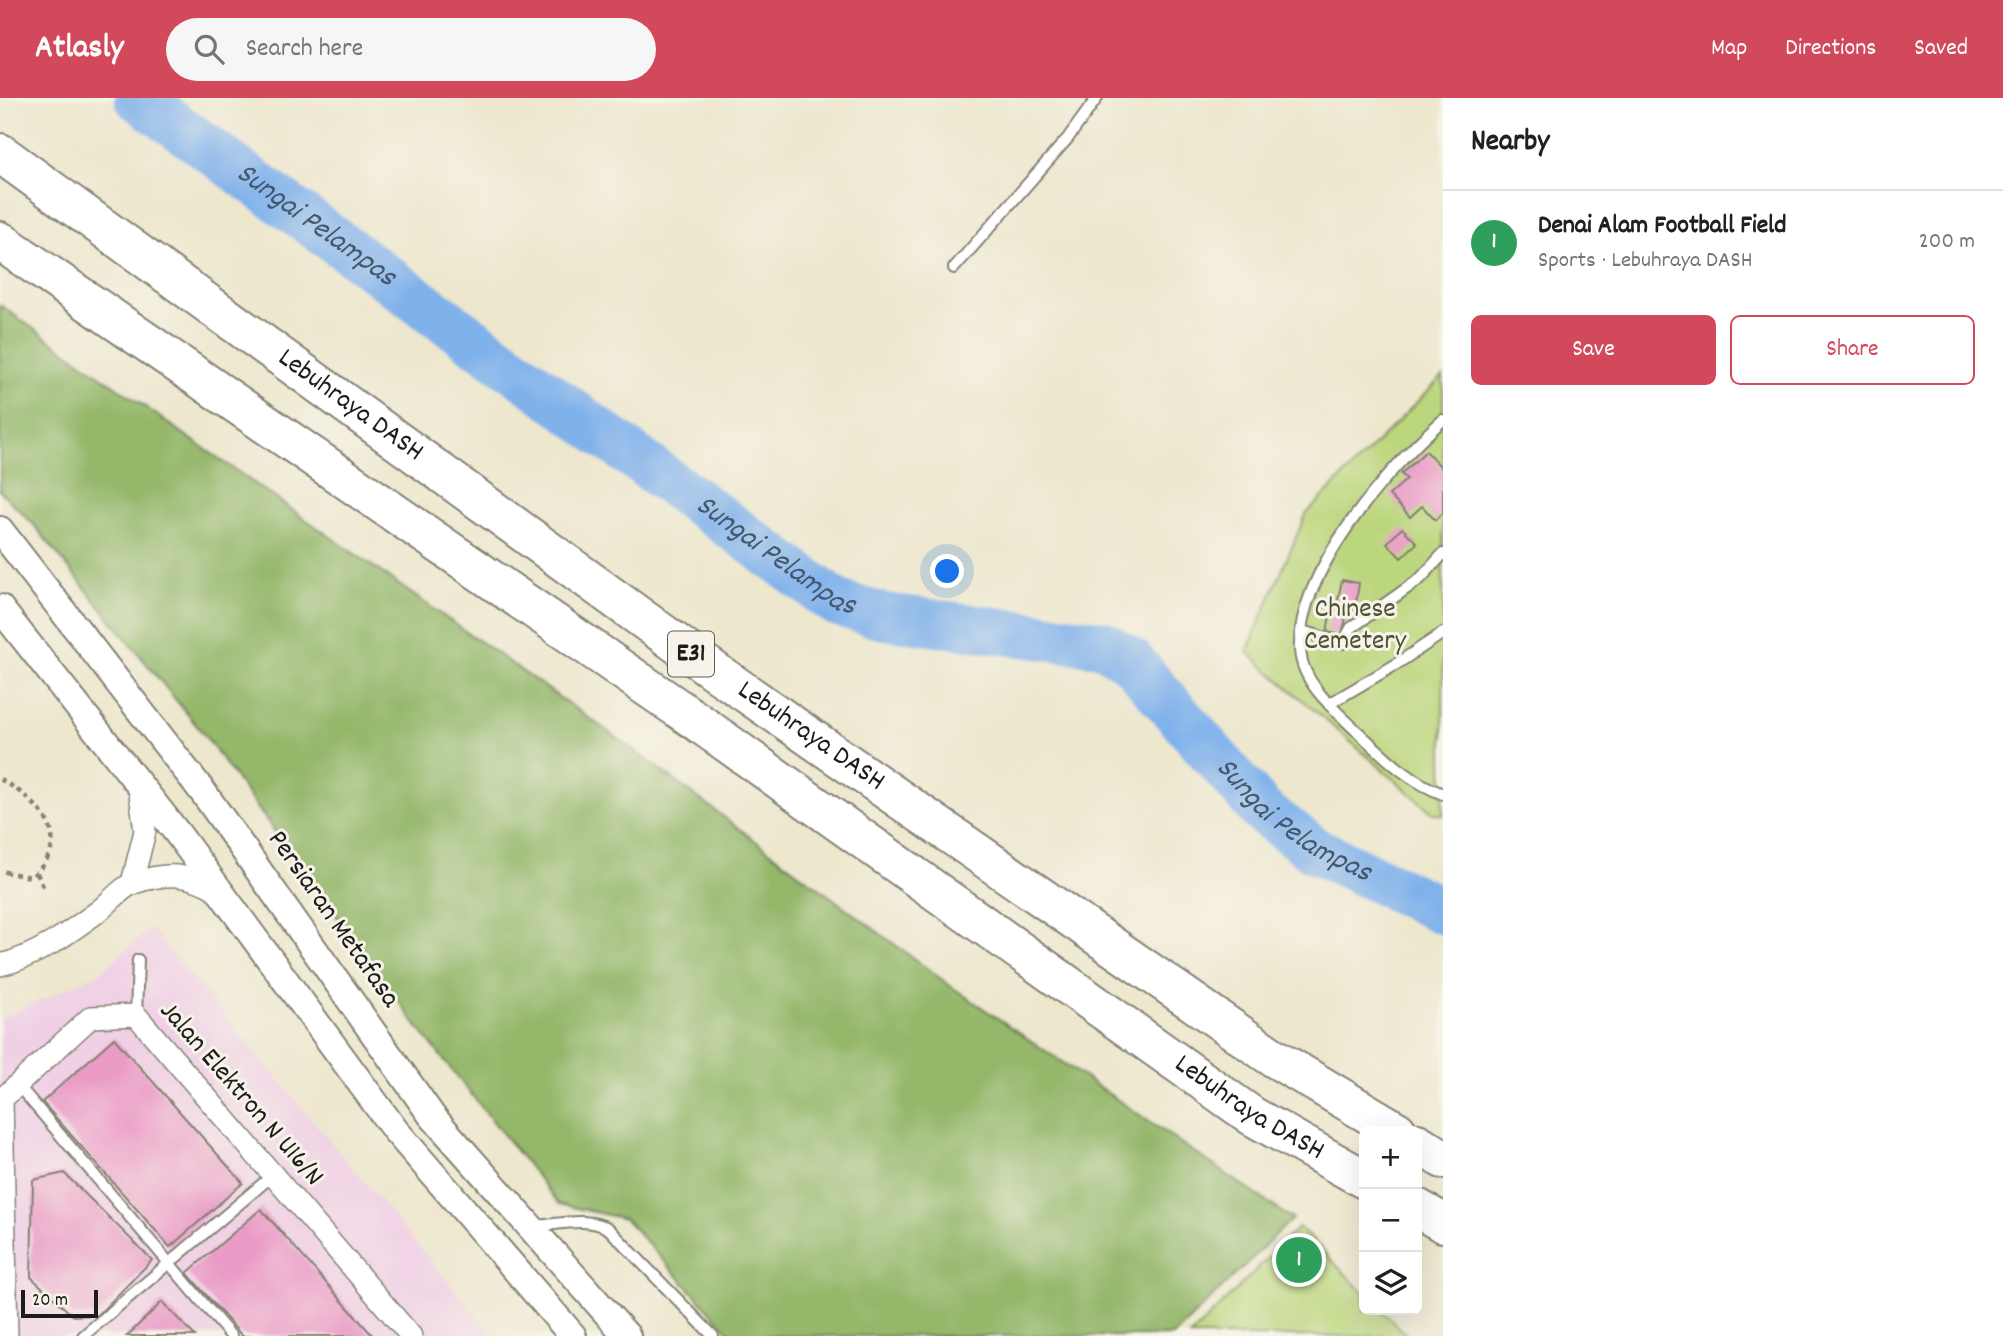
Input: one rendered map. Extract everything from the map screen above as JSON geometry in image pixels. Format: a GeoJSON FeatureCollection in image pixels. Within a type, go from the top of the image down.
{"type":"FeatureCollection","features":[{"type":"Feature","properties":{"kind":"highway","name":"Lebuhraya DASH"},"geometry":{"type":"LineString","coordinates":[[0,153],[720,675],[1271,1056],[1389,1126]]}},
{"type":"Feature","properties":{"kind":"highway","name":"Lebuhraya DASH"},"geometry":{"type":"LineString","coordinates":[[0,241],[695,720],[1252,1116],[1359,1176]]}},
{"type":"Feature","properties":{"kind":"highway"},"geometry":{"type":"LineString","coordinates":[[1422,1146],[1443,1159]]}},
{"type":"Feature","properties":{"kind":"highway"},"geometry":{"type":"LineString","coordinates":[[1422,1211],[1443,1223]]}},
{"type":"Feature","properties":{"kind":"street","name":"Persiaran Metafasa"},"geometry":{"type":"LineString","coordinates":[[0,530],[203,792],[432,1116],[623,1335]]}},
{"type":"Feature","properties":{"kind":"street"},"geometry":{"type":"LineString","coordinates":[[0,608],[139,784],[395,1130],[573,1336]]}},
{"type":"Feature","properties":{"kind":"street"},"geometry":{"type":"LineString","coordinates":[[132,883],[145,831],[139,784]]}},
{"type":"Feature","properties":{"kind":"street"},"geometry":{"type":"LineString","coordinates":[[0,965],[16,961],[61,937],[132,883],[182,874],[200,880],[221,893]]}},
{"type":"Feature","properties":{"kind":"street","name":"Jalan Elektron N U16/N"},"geometry":{"type":"LineString","coordinates":[[9,1091],[91,1017],[136,1015],[411,1336]]}},
{"type":"Feature","properties":{"kind":"street"},"geometry":{"type":"LineString","coordinates":[[7,1336],[9,1091]]}},
{"type":"Feature","properties":{"kind":"street"},"geometry":{"type":"LineString","coordinates":[[548,1307],[552,1336]]}},
{"type":"Feature","properties":{"kind":"lane"},"geometry":{"type":"LineString","coordinates":[[954,268],[1068,138],[1097,98]]}},
{"type":"Feature","properties":{"kind":"lane"},"geometry":{"type":"LineString","coordinates":[[1443,420],[1379,482],[1352,522],[1312,588],[1300,652],[1307,674],[1329,704],[1396,768],[1420,786],[1443,794]]}},
{"type":"Feature","properties":{"kind":"lane"},"geometry":{"type":"LineString","coordinates":[[1302,631],[1343,643],[1351,628],[1420,579],[1443,554]]}},
{"type":"Feature","properties":{"kind":"lane"},"geometry":{"type":"LineString","coordinates":[[1329,704],[1443,633]]}},
{"type":"Feature","properties":{"kind":"lane"},"geometry":{"type":"LineString","coordinates":[[136,1015],[138,960]]}},
{"type":"Feature","properties":{"kind":"lane"},"geometry":{"type":"LineString","coordinates":[[9,1091],[168,1262],[230,1336]]}},
{"type":"Feature","properties":{"kind":"lane"},"geometry":{"type":"LineString","coordinates":[[83,1336],[273,1175]]}},
{"type":"Feature","properties":{"kind":"lane"},"geometry":{"type":"LineString","coordinates":[[530,1227],[600,1223],[609,1229],[713,1336]]}},
{"type":"Feature","properties":{"kind":"path"},"geometry":{"type":"LineString","coordinates":[[0,779],[47,817],[54,842],[47,863],[31,877],[0,871]]}},
{"type":"Feature","properties":{"kind":"path"},"geometry":{"type":"LineString","coordinates":[[37,872],[45,891]]}},
{"type":"Feature","properties":{"kind":"shaded area"},"geometry":{"type":"Polygon","coordinates":[[[151,928],[494,1336],[0,1336],[0,1018],[96,975],[151,928]]]}},
{"type":"Feature","properties":{"kind":"green space"},"geometry":{"type":"Polygon","coordinates":[[[0,305],[616,737],[952,987],[1292,1219],[1173,1336],[733,1336],[625,1219],[559,1204],[419,1029],[202,732],[34,525],[0,491],[0,305]]]}},
{"type":"Feature","properties":{"kind":"green space","name":"Chinese Cemetery"},"geometry":{"type":"Polygon","coordinates":[[[1443,376],[1443,815],[1433,813],[1247,652],[1306,514],[1443,376]]]}},
{"type":"Feature","properties":{"kind":"green space"},"geometry":{"type":"Polygon","coordinates":[[[1299,1227],[1359,1288],[1359,1315],[1386,1315],[1408,1336],[1190,1336],[1299,1227]]]}},
{"type":"Feature","properties":{"kind":"building"},"geometry":{"type":"Polygon","coordinates":[[[1426,451],[1443,469],[1443,513],[1435,520],[1422,506],[1410,517],[1389,495],[1407,479],[1401,474],[1426,451]]]}},
{"type":"Feature","properties":{"kind":"building"},"geometry":{"type":"Polygon","coordinates":[[[1402,528],[1417,543],[1401,558],[1387,543],[1402,528]]]}},
{"type":"Feature","properties":{"kind":"building"},"geometry":{"type":"Polygon","coordinates":[[[1342,580],[1359,583],[1355,610],[1348,608],[1342,635],[1327,632],[1332,604],[1337,605],[1342,580]]]}},
{"type":"Feature","properties":{"kind":"building"},"geometry":{"type":"Polygon","coordinates":[[[114,1038],[243,1183],[170,1247],[42,1102],[114,1038]]]}},
{"type":"Feature","properties":{"kind":"building"},"geometry":{"type":"Polygon","coordinates":[[[64,1173],[152,1260],[98,1315],[73,1316],[31,1277],[33,1180],[64,1173]]]}},
{"type":"Feature","properties":{"kind":"building"},"geometry":{"type":"Polygon","coordinates":[[[261,1209],[373,1336],[242,1336],[187,1273],[261,1209]]]}},
{"type":"Feature","properties":{"kind":"building"},"geometry":{"type":"Polygon","coordinates":[[[162,1302],[195,1336],[127,1336],[162,1302]]]}},
{"type":"Feature","properties":{"kind":"waterway","name":"Sungai Pelampas"},"geometry":{"type":"LineString","coordinates":[[138,98],[837,603],[881,616],[1103,644],[1132,662],[1263,812],[1315,850],[1443,911]]}},
{"type":"Feature","properties":{"kind":"place","name":"Denai Alam Football Field"},"geometry":{"type":"Point","coordinates":[1299,1260]}}]}
